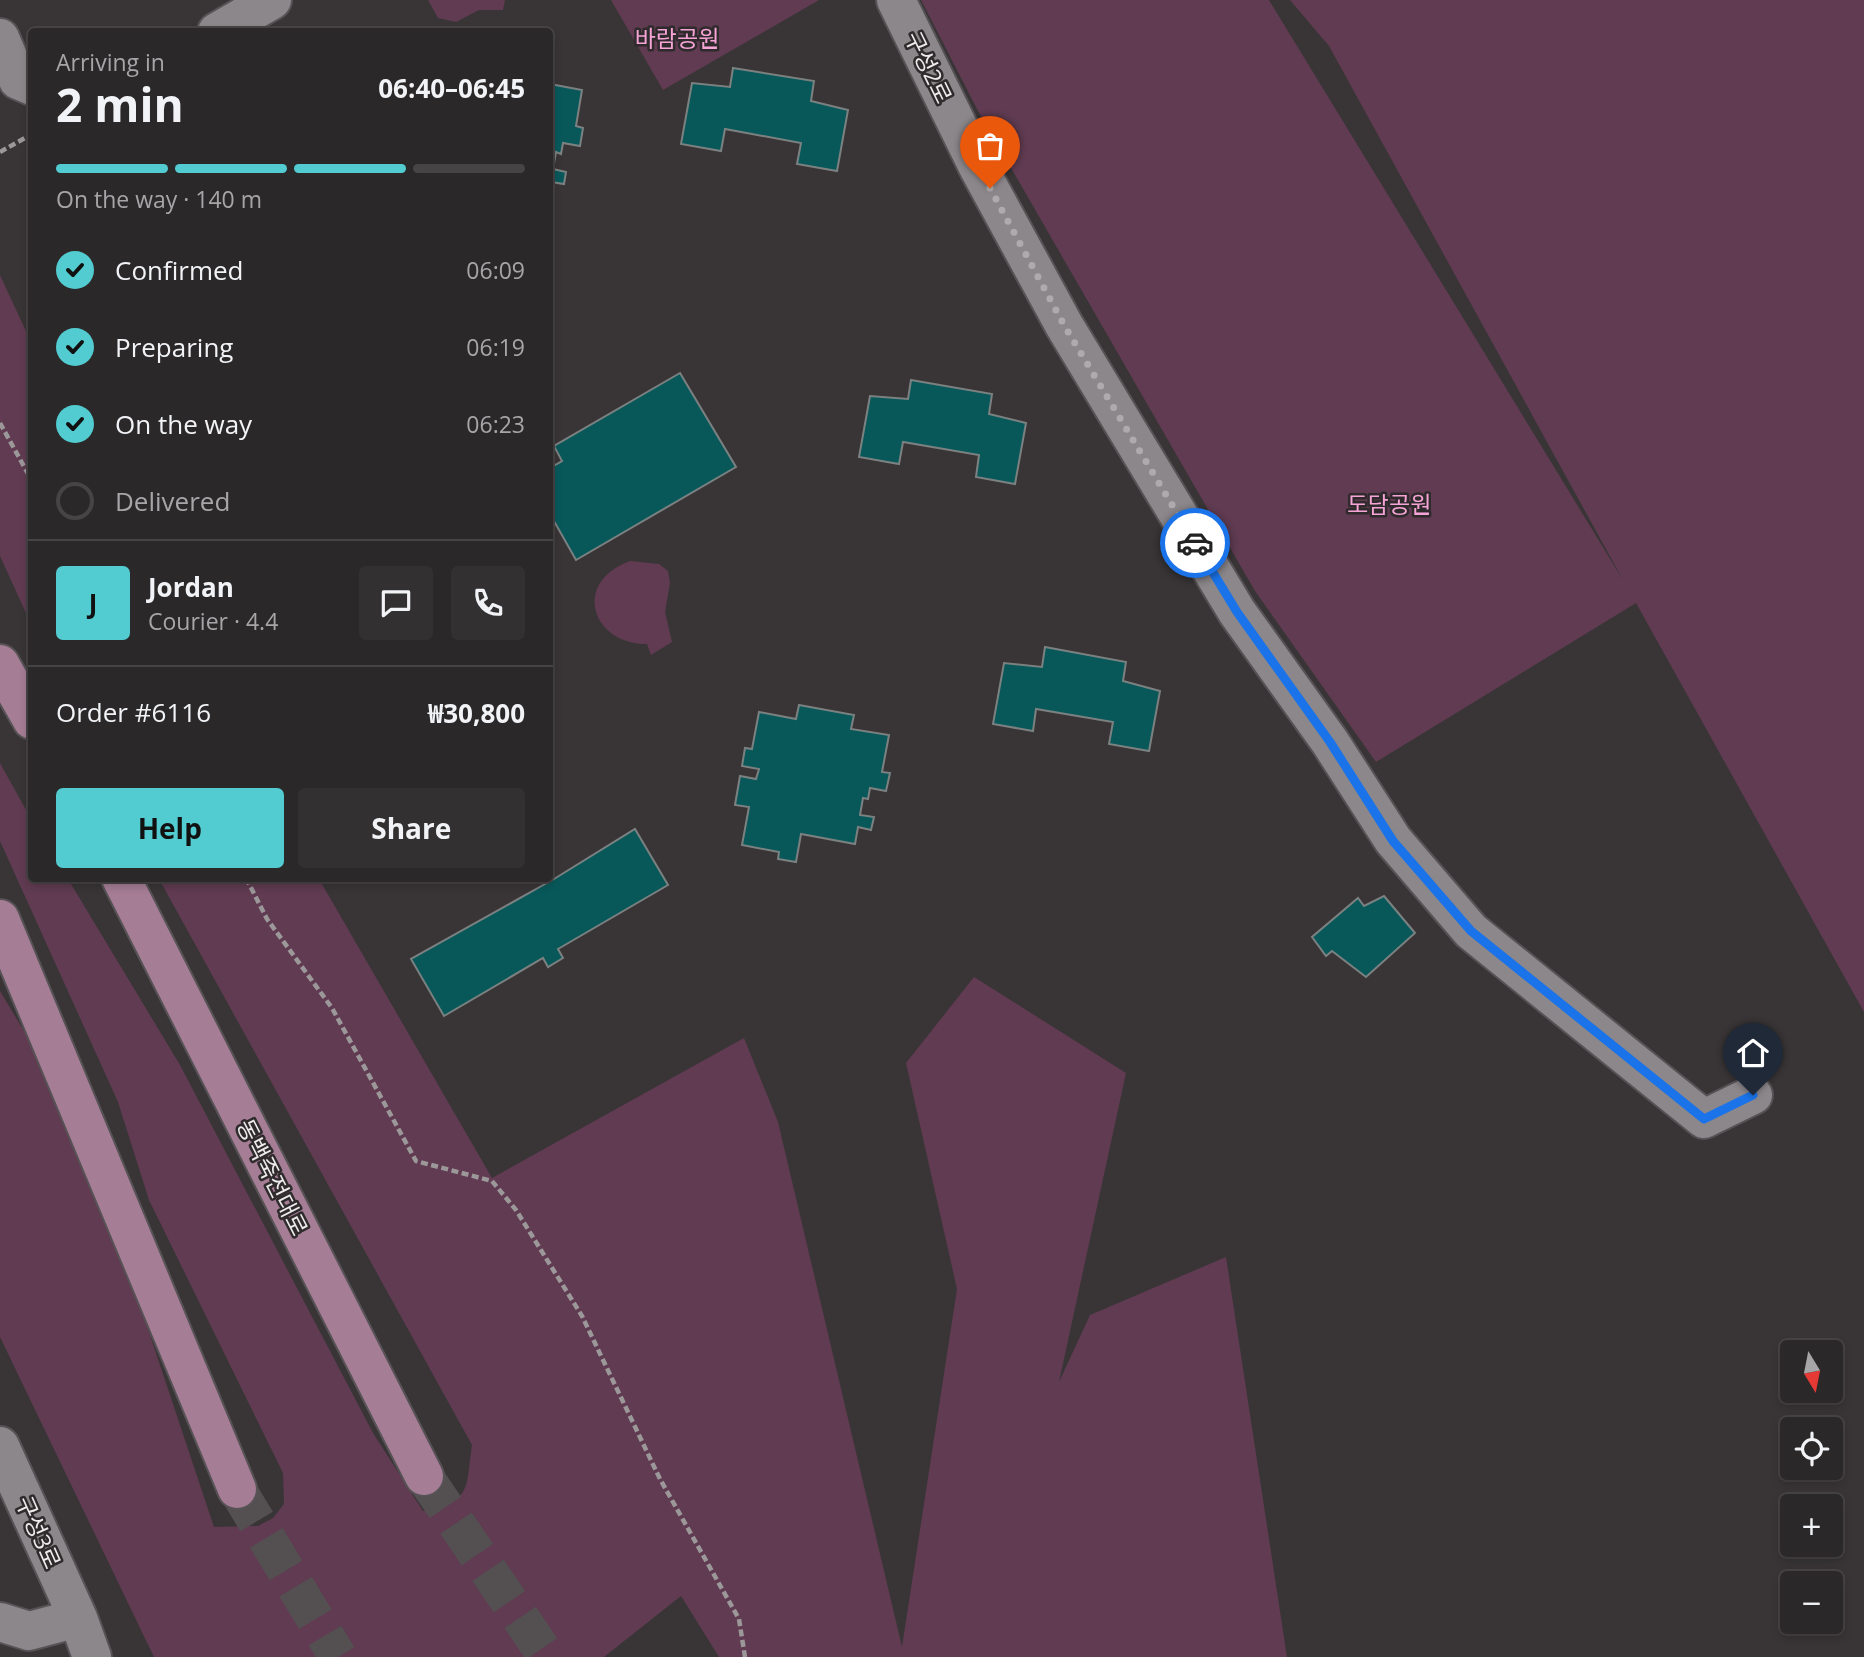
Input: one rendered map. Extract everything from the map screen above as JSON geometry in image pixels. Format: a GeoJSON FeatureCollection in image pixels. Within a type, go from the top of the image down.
{"type":"FeatureCollection","features":[{"type":"Feature","properties":{"kind":"main road"},"geometry":{"type":"LineString","coordinates":[[3,668],[28,713]]}},
{"type":"Feature","properties":{"kind":"main road","name":"동백죽전대로"},"geometry":{"type":"LineString","coordinates":[[123,882],[424,1476]]}},
{"type":"Feature","properties":{"kind":"main road"},"geometry":{"type":"LineString","coordinates":[[0,920],[237,1489]]}},
{"type":"Feature","properties":{"kind":"street","name":"구성2로"},"geometry":{"type":"LineString","coordinates":[[896,0],[979,169],[1064,325],[1237,612],[1330,742],[1393,841],[1471,931],[1704,1119],[1753,1095]]}},
{"type":"Feature","properties":{"kind":"street"},"geometry":{"type":"LineString","coordinates":[[0,38],[18,80],[28,84]]}},
{"type":"Feature","properties":{"kind":"street","name":"구성3로"},"geometry":{"type":"LineString","coordinates":[[0,1446],[78,1618],[92,1657]]}},
{"type":"Feature","properties":{"kind":"street"},"geometry":{"type":"LineString","coordinates":[[0,1622],[29,1631],[78,1618]]}},
{"type":"Feature","properties":{"kind":"path"},"geometry":{"type":"LineString","coordinates":[[0,152],[28,136]]}},
{"type":"Feature","properties":{"kind":"path"},"geometry":{"type":"LineString","coordinates":[[0,423],[28,474]]}},
{"type":"Feature","properties":{"kind":"path"},"geometry":{"type":"LineString","coordinates":[[248,882],[267,919],[332,1008],[416,1161],[492,1181],[516,1210],[582,1316],[660,1479],[739,1619],[745,1657]]}},
{"type":"Feature","properties":{"kind":"green space"},"geometry":{"type":"Polygon","coordinates":[[[428,0],[505,0],[503,10],[479,10],[456,22],[438,18],[428,0]]]}},
{"type":"Feature","properties":{"kind":"green space","name":"바람공원"},"geometry":{"type":"Polygon","coordinates":[[[611,0],[819,0],[663,90],[611,0]]]}},
{"type":"Feature","properties":{"kind":"green space","name":"도담공원"},"geometry":{"type":"Polygon","coordinates":[[[921,0],[1269,0],[1623,580],[1329,46],[1290,0],[1864,0],[1864,1012],[1636,603],[1376,762],[1255,591],[977,109],[921,0]]]}},
{"type":"Feature","properties":{"kind":"green space"},"geometry":{"type":"Polygon","coordinates":[[[0,275],[28,336],[28,617],[0,556],[0,275]]]}},
{"type":"Feature","properties":{"kind":"green space"},"geometry":{"type":"Polygon","coordinates":[[[630,561],[659,564],[668,571],[670,583],[665,612],[672,642],[651,655],[647,644],[628,641],[613,634],[602,623],[596,610],[595,596],[600,583],[612,571],[630,561]]]}},
{"type":"Feature","properties":{"kind":"green space"},"geometry":{"type":"Polygon","coordinates":[[[0,763],[28,814],[28,882],[70,882],[180,1065],[373,1433],[423,1511],[451,1502],[464,1491],[472,1445],[161,882],[321,882],[492,1178],[744,1038],[778,1122],[902,1647],[957,1289],[906,1063],[974,977],[1126,1073],[1059,1382],[1090,1315],[1226,1257],[1287,1657],[719,1657],[681,1596],[604,1657],[154,1657],[0,1337],[0,991],[36,1051],[106,1203],[214,1527],[258,1526],[273,1518],[284,1504],[283,1473],[149,1200],[118,1102],[0,841],[0,763]]]}},
{"type":"Feature","properties":{"kind":"building"},"geometry":{"type":"Polygon","coordinates":[[[733,68],[814,81],[811,101],[848,110],[837,171],[797,164],[801,143],[725,129],[721,151],[681,144],[692,83],[730,87],[733,68]]]}},
{"type":"Feature","properties":{"kind":"building"},"geometry":{"type":"Polygon","coordinates":[[[553,85],[582,90],[576,126],[583,128],[580,146],[563,143],[561,154],[556,152],[553,169],[553,85]]]}},
{"type":"Feature","properties":{"kind":"building"},"geometry":{"type":"Polygon","coordinates":[[[553,169],[566,172],[564,184],[553,182],[553,169]]]}},
{"type":"Feature","properties":{"kind":"building"},"geometry":{"type":"Polygon","coordinates":[[[680,373],[736,467],[576,560],[553,519],[553,466],[562,461],[554,446],[680,373]]]}},
{"type":"Feature","properties":{"kind":"building"},"geometry":{"type":"Polygon","coordinates":[[[911,380],[992,394],[989,414],[1026,423],[1015,484],[976,477],[979,455],[903,442],[899,464],[859,457],[870,396],[908,399],[911,380]]]}},
{"type":"Feature","properties":{"kind":"building"},"geometry":{"type":"Polygon","coordinates":[[[1045,647],[1126,662],[1123,681],[1160,691],[1149,751],[1109,744],[1113,722],[1036,709],[1033,731],[993,724],[1004,663],[1042,667],[1045,647]]]}},
{"type":"Feature","properties":{"kind":"building"},"geometry":{"type":"Polygon","coordinates":[[[799,705],[854,715],[851,729],[889,735],[882,772],[890,773],[886,791],[870,788],[868,799],[863,798],[860,815],[874,817],[871,830],[858,827],[855,844],[801,834],[796,862],[778,859],[779,852],[742,845],[749,807],[735,805],[740,776],[756,779],[759,769],[742,766],[745,748],[752,749],[759,712],[796,719],[799,705]]]}},
{"type":"Feature","properties":{"kind":"building"},"geometry":{"type":"Polygon","coordinates":[[[635,829],[668,885],[558,949],[563,958],[548,967],[543,958],[444,1016],[411,959],[553,882],[635,829]]]}},
{"type":"Feature","properties":{"kind":"building"},"geometry":{"type":"Polygon","coordinates":[[[1384,896],[1415,933],[1366,977],[1332,951],[1326,956],[1312,937],[1358,898],[1364,906],[1384,896]]]}},
{"type":"Feature","properties":{"kind":"tunnel"},"geometry":{"type":"LineString","coordinates":[[424,1476],[547,1657]]}},
{"type":"Feature","properties":{"kind":"tunnel"},"geometry":{"type":"LineString","coordinates":[[237,1489],[338,1657]]}},
{"type":"Feature","properties":{"kind":"way so far"},"geometry":{"type":"LineString","coordinates":[[990,188],[1064,325],[1195,543]]}},
{"type":"Feature","properties":{"kind":"route"},"geometry":{"type":"LineString","coordinates":[[1195,543],[1237,612],[1330,742],[1393,841],[1471,931],[1704,1119],[1753,1095]]}}]}
